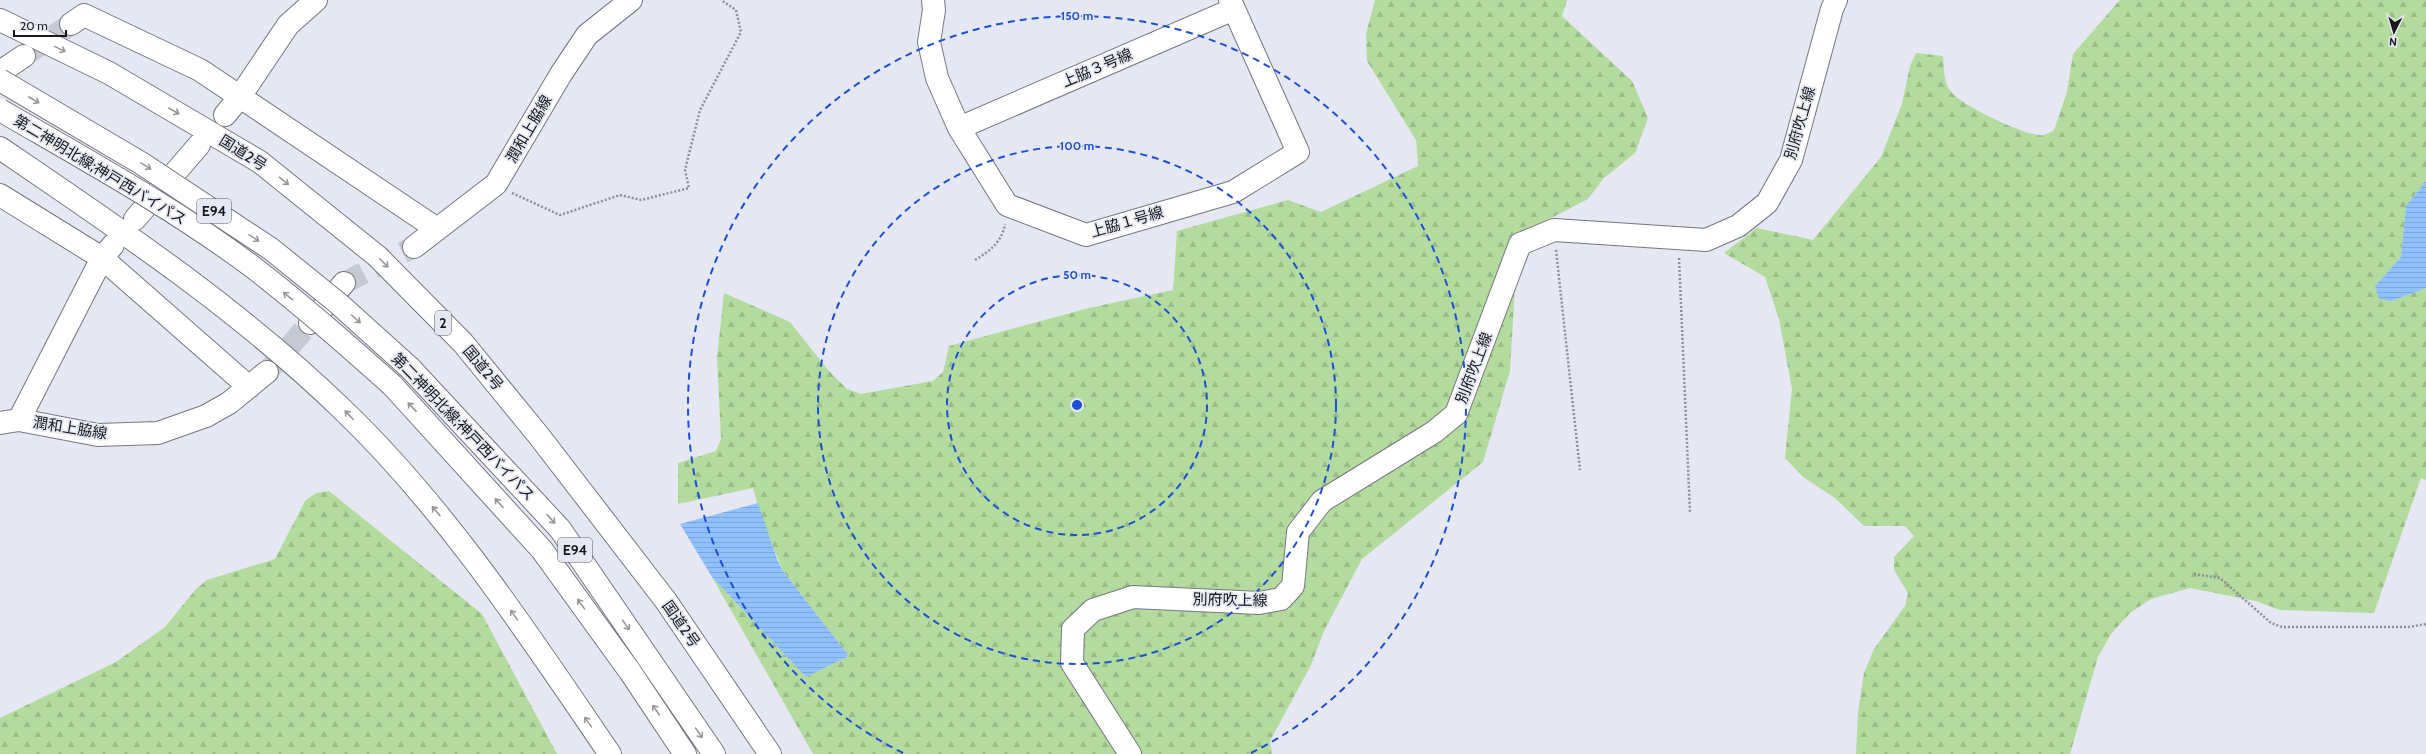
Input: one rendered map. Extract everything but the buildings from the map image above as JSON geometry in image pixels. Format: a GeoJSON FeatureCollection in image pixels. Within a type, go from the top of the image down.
{"type":"FeatureCollection","features":[{"type":"Feature","properties":{"kind":"main road"},"geometry":{"type":"LineString","coordinates":[[225,115],[239,98],[288,25],[316,0]]}},
{"type":"Feature","properties":{"kind":"main road","name":"潤和上脇線"},"geometry":{"type":"LineString","coordinates":[[414,246],[496,184],[561,74],[587,35],[631,0]]}},
{"type":"Feature","properties":{"kind":"main road"},"geometry":{"type":"LineString","coordinates":[[933,0],[934,10],[929,42],[937,78],[959,128],[1007,206]]}},
{"type":"Feature","properties":{"kind":"main road","name":"別府吹上線"},"geometry":{"type":"LineString","coordinates":[[1130,754],[1072,663],[1073,630],[1093,610],[1133,597],[1259,603],[1281,599],[1293,586],[1298,532],[1322,501],[1434,432],[1456,414],[1520,244],[1554,230],[1678,240],[1706,240],[1738,226],[1767,204],[1791,160],[1832,9],[1836,0]]}},
{"type":"Feature","properties":{"kind":"main road","name":"上脇３号線"},"geometry":{"type":"LineString","coordinates":[[959,128],[1232,4]]}},
{"type":"Feature","properties":{"kind":"main road","name":"上脇１号線"},"geometry":{"type":"LineString","coordinates":[[1007,206],[1086,235],[1233,192],[1298,152],[1232,4]]}},
{"type":"Feature","properties":{"kind":"main road"},"geometry":{"type":"LineString","coordinates":[[71,24],[84,15],[200,70],[239,98],[437,229]]}},
{"type":"Feature","properties":{"kind":"main road","name":"国道2号"},"geometry":{"type":"LineString","coordinates":[[0,20],[109,73],[260,162],[377,256],[463,343],[539,436],[666,601],[770,754]]}},
{"type":"Feature","properties":{"kind":"main road"},"geometry":{"type":"LineString","coordinates":[[0,72],[24,56]]}},
{"type":"Feature","properties":{"kind":"main road","name":"第二神明北線;神戸西バイパス"},"geometry":{"type":"LineString","coordinates":[[0,80],[141,163],[271,249],[339,304],[410,368],[560,529],[714,754]]}},
{"type":"Feature","properties":{"kind":"main road","name":"第二神明北線;神戸西バイパス"},"geometry":{"type":"LineString","coordinates":[[0,110],[174,214],[253,268],[330,329],[392,385],[542,550],[631,673],[685,754]]}},
{"type":"Feature","properties":{"kind":"main road"},"geometry":{"type":"LineString","coordinates":[[135,220],[199,144]]}},
{"type":"Feature","properties":{"kind":"main road"},"geometry":{"type":"LineString","coordinates":[[0,148],[142,245],[217,301],[290,362],[344,410],[394,463],[447,524],[497,590],[610,754]]}},
{"type":"Feature","properties":{"kind":"main road"},"geometry":{"type":"LineString","coordinates":[[0,196],[108,252],[249,387]]}},
{"type":"Feature","properties":{"kind":"main road"},"geometry":{"type":"LineString","coordinates":[[10,421],[108,252]]}},
{"type":"Feature","properties":{"kind":"main road"},"geometry":{"type":"LineString","coordinates":[[310,323],[344,283]]}},
{"type":"Feature","properties":{"kind":"main road","name":"潤和上脇線"},"geometry":{"type":"LineString","coordinates":[[10,421],[72,428],[98,435],[158,433],[206,416],[229,403],[267,372]]}},
{"type":"Feature","properties":{"kind":"path"},"geometry":{"type":"LineString","coordinates":[[496,184],[560,215],[620,195],[641,200],[689,188],[684,170],[700,110],[742,32],[736,10],[721,0]]}},
{"type":"Feature","properties":{"kind":"path"},"geometry":{"type":"LineString","coordinates":[[975,260],[990,251],[1003,236],[1007,206]]}},
{"type":"Feature","properties":{"kind":"path"},"geometry":{"type":"LineString","coordinates":[[1554,230],[1559,290],[1580,470]]}},
{"type":"Feature","properties":{"kind":"path"},"geometry":{"type":"LineString","coordinates":[[1678,240],[1690,513]]}},
{"type":"Feature","properties":{"kind":"path"},"geometry":{"type":"LineString","coordinates":[[2194,574],[2220,578],[2271,623],[2282,627],[2409,627],[2426,624]]}},
{"type":"Feature","properties":{"kind":"green space"},"geometry":{"type":"Polygon","coordinates":[[[1375,0],[1567,0],[1562,16],[1632,81],[1648,118],[1635,153],[1604,178],[1588,199],[1518,235],[1510,371],[1483,462],[1362,559],[1324,631],[1311,665],[1270,741],[1272,754],[813,754],[712,577],[806,677],[849,656],[783,571],[764,525],[753,488],[678,504],[678,463],[716,451],[721,439],[717,357],[724,293],[790,322],[828,370],[847,389],[861,394],[933,381],[943,372],[949,346],[1089,308],[1173,290],[1177,231],[1288,200],[1321,212],[1418,166],[1416,140],[1367,61],[1366,34],[1375,0]]]}},
{"type":"Feature","properties":{"kind":"green space"},"geometry":{"type":"Polygon","coordinates":[[[2120,0],[2426,0],[2426,181],[2406,206],[2401,257],[2375,286],[2392,301],[2426,288],[2426,480],[2421,478],[2374,613],[2280,610],[2256,601],[2190,588],[2151,599],[2130,613],[2111,634],[2098,657],[2070,754],[1856,754],[1858,712],[1864,673],[1874,649],[1905,606],[1908,593],[1894,570],[1894,557],[1914,536],[1905,526],[1864,526],[1835,498],[1803,477],[1785,458],[1792,389],[1779,319],[1765,277],[1724,253],[1757,228],[1813,240],[1881,157],[1902,104],[1910,66],[1916,53],[1943,56],[1944,76],[1949,89],[1968,105],[1996,120],[2035,135],[2043,135],[2053,131],[2067,92],[2073,54],[2120,0]]]}},
{"type":"Feature","properties":{"kind":"green space"},"geometry":{"type":"Polygon","coordinates":[[[329,491],[482,614],[557,754],[0,754],[0,718],[116,662],[165,627],[196,589],[207,580],[275,559],[305,501],[316,493],[329,491]]]}},
{"type":"Feature","properties":{"kind":"water"},"geometry":{"type":"Polygon","coordinates":[[[2426,181],[2426,288],[2392,301],[2379,299],[2375,286],[2401,257],[2406,206],[2426,181]]]}},
{"type":"Feature","properties":{"kind":"water"},"geometry":{"type":"Polygon","coordinates":[[[758,503],[777,559],[783,571],[849,656],[806,677],[712,577],[680,524],[758,503]]]}},
{"type":"Feature","properties":{"kind":"tunnel"},"geometry":{"type":"LineString","coordinates":[[24,56],[71,24]]}},
{"type":"Feature","properties":{"kind":"tunnel"},"geometry":{"type":"LineString","coordinates":[[344,283],[414,247]]}},
{"type":"Feature","properties":{"kind":"tunnel"},"geometry":{"type":"LineString","coordinates":[[267,372],[310,323]]}}]}
